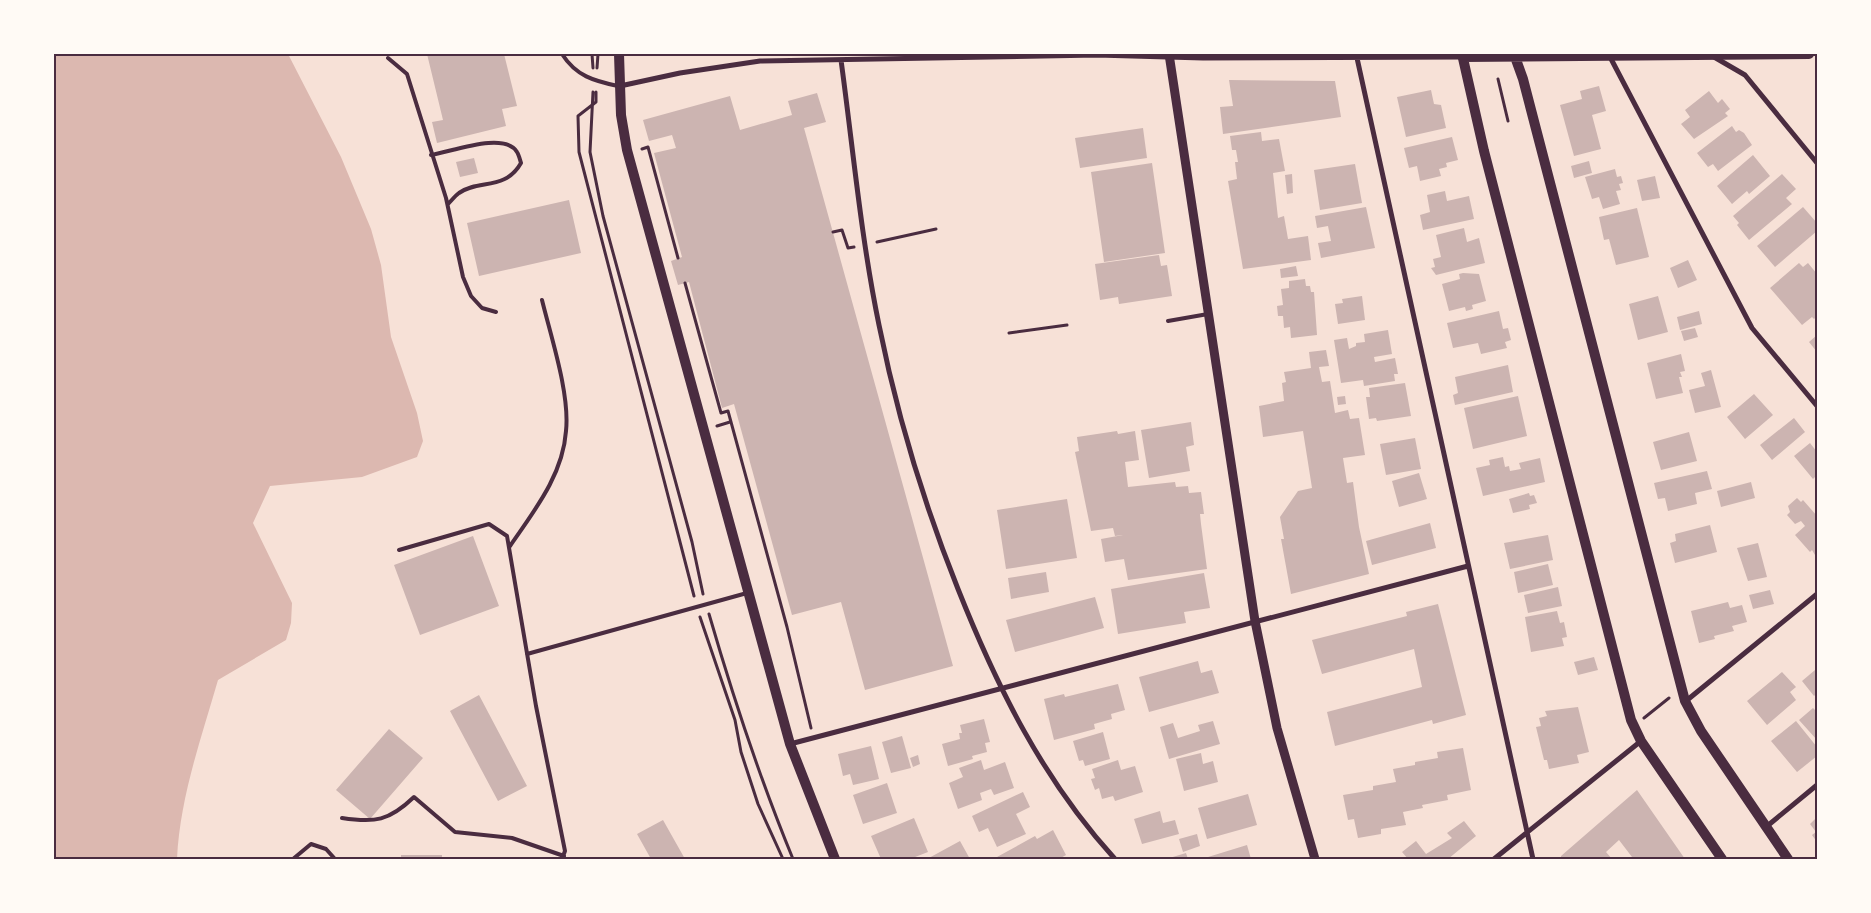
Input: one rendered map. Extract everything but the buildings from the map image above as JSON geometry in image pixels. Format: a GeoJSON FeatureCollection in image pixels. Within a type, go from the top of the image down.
{"type":"FeatureCollection","features":[{"type":"Feature","properties":{"kind":"main road"},"geometry":{"type":"LineString","coordinates":[[619,54],[621,115],[627,150],[747,593],[790,744],[835,859]]}},
{"type":"Feature","properties":{"kind":"main road"},"geometry":{"type":"LineString","coordinates":[[1722,859],[1641,741],[1631,720],[1484,151],[1463,55],[1809,54]]}},
{"type":"Feature","properties":{"kind":"main road"},"geometry":{"type":"LineString","coordinates":[[1514,55],[1523,79],[1686,701],[1700,731],[1788,859]]}},
{"type":"Feature","properties":{"kind":"street"},"geometry":{"type":"LineString","coordinates":[[1709,54],[1745,75],[1817,163]]}},
{"type":"Feature","properties":{"kind":"street"},"geometry":{"type":"LineString","coordinates":[[620,86],[680,73],[760,61],[1097,55],[1357,58],[1463,55]]}},
{"type":"Feature","properties":{"kind":"street"},"geometry":{"type":"LineString","coordinates":[[1608,55],[1752,328],[1817,406]]}},
{"type":"Feature","properties":{"kind":"street"},"geometry":{"type":"LineString","coordinates":[[1169,56],[1210,313],[1255,621],[1277,728],[1315,859]]}},
{"type":"Feature","properties":{"kind":"street"},"geometry":{"type":"LineString","coordinates":[[1357,58],[1534,859]]}},
{"type":"Feature","properties":{"kind":"street"},"geometry":{"type":"LineString","coordinates":[[841,60],[860,206],[878,323],[896,401],[930,512],[950,569],[1000,687],[1046,770],[1077,813],[1115,859]]}},
{"type":"Feature","properties":{"kind":"street"},"geometry":{"type":"LineString","coordinates":[[790,744],[1000,687],[1468,566]]}},
{"type":"Feature","properties":{"kind":"street"},"geometry":{"type":"LineString","coordinates":[[1686,701],[1817,594]]}},
{"type":"Feature","properties":{"kind":"street"},"geometry":{"type":"LineString","coordinates":[[1494,859],[1641,741]]}},
{"type":"Feature","properties":{"kind":"street"},"geometry":{"type":"LineString","coordinates":[[1766,827],[1817,785]]}},
{"type":"Feature","properties":{"kind":"lane"},"geometry":{"type":"LineString","coordinates":[[562,54],[570,65],[595,81],[620,86]]}},
{"type":"Feature","properties":{"kind":"lane"},"geometry":{"type":"LineString","coordinates":[[388,58],[407,74],[448,204],[463,277],[471,296],[482,308],[496,312]]}},
{"type":"Feature","properties":{"kind":"lane"},"geometry":{"type":"LineString","coordinates":[[431,155],[452,152],[477,143],[510,145],[517,151],[521,163],[516,173],[501,181],[460,192],[448,204]]}},
{"type":"Feature","properties":{"kind":"lane"},"geometry":{"type":"LineString","coordinates":[[510,546],[551,483],[561,459],[566,430],[563,391],[542,300]]}},
{"type":"Feature","properties":{"kind":"lane"},"geometry":{"type":"LineString","coordinates":[[1168,321],[1210,313]]}},
{"type":"Feature","properties":{"kind":"lane"},"geometry":{"type":"LineString","coordinates":[[342,818],[367,822],[383,819],[399,812],[414,797],[455,832],[512,838],[563,858],[565,851],[527,654],[507,536],[489,524],[399,550]]}},
{"type":"Feature","properties":{"kind":"lane"},"geometry":{"type":"LineString","coordinates":[[527,654],[747,593]]}},
{"type":"Feature","properties":{"kind":"lane"},"geometry":{"type":"LineString","coordinates":[[293,859],[311,844],[326,849],[335,859]]}},
{"type":"Feature","properties":{"kind":"path"},"geometry":{"type":"LineString","coordinates":[[592,54],[595,81]]}},
{"type":"Feature","properties":{"kind":"path"},"geometry":{"type":"LineString","coordinates":[[598,54],[592,103],[590,152],[603,216],[692,542],[706,605],[744,729],[769,801],[793,859]]}},
{"type":"Feature","properties":{"kind":"path"},"geometry":{"type":"LineString","coordinates":[[1498,79],[1508,120]]}},
{"type":"Feature","properties":{"kind":"path"},"geometry":{"type":"LineString","coordinates":[[592,103],[578,116],[579,152],[697,608],[735,720],[741,752],[758,804],[783,859]]}},
{"type":"Feature","properties":{"kind":"path"},"geometry":{"type":"LineString","coordinates":[[640,149],[648,147],[678,258]]}},
{"type":"Feature","properties":{"kind":"path"},"geometry":{"type":"LineString","coordinates":[[874,242],[936,229]]}},
{"type":"Feature","properties":{"kind":"path"},"geometry":{"type":"LineString","coordinates":[[833,232],[842,230],[848,248],[856,246]]}},
{"type":"Feature","properties":{"kind":"path"},"geometry":{"type":"LineString","coordinates":[[685,283],[720,414],[728,411],[787,627],[814,738]]}},
{"type":"Feature","properties":{"kind":"path"},"geometry":{"type":"LineString","coordinates":[[1009,333],[1067,325]]}},
{"type":"Feature","properties":{"kind":"path"},"geometry":{"type":"LineString","coordinates":[[724,424],[730,422]]}},
{"type":"Feature","properties":{"kind":"path"},"geometry":{"type":"LineString","coordinates":[[1642,720],[1672,696]]}},
{"type":"Feature","properties":{"kind":"shaded area"},"geometry":{"type":"Polygon","coordinates":[[[54,54],[288,54],[341,157],[371,229],[381,265],[391,337],[417,413],[423,441],[417,457],[362,477],[270,486],[253,523],[292,603],[291,623],[286,640],[218,680],[198,746],[187,791],[182,813],[177,859],[54,859],[54,54]]]}}]}
